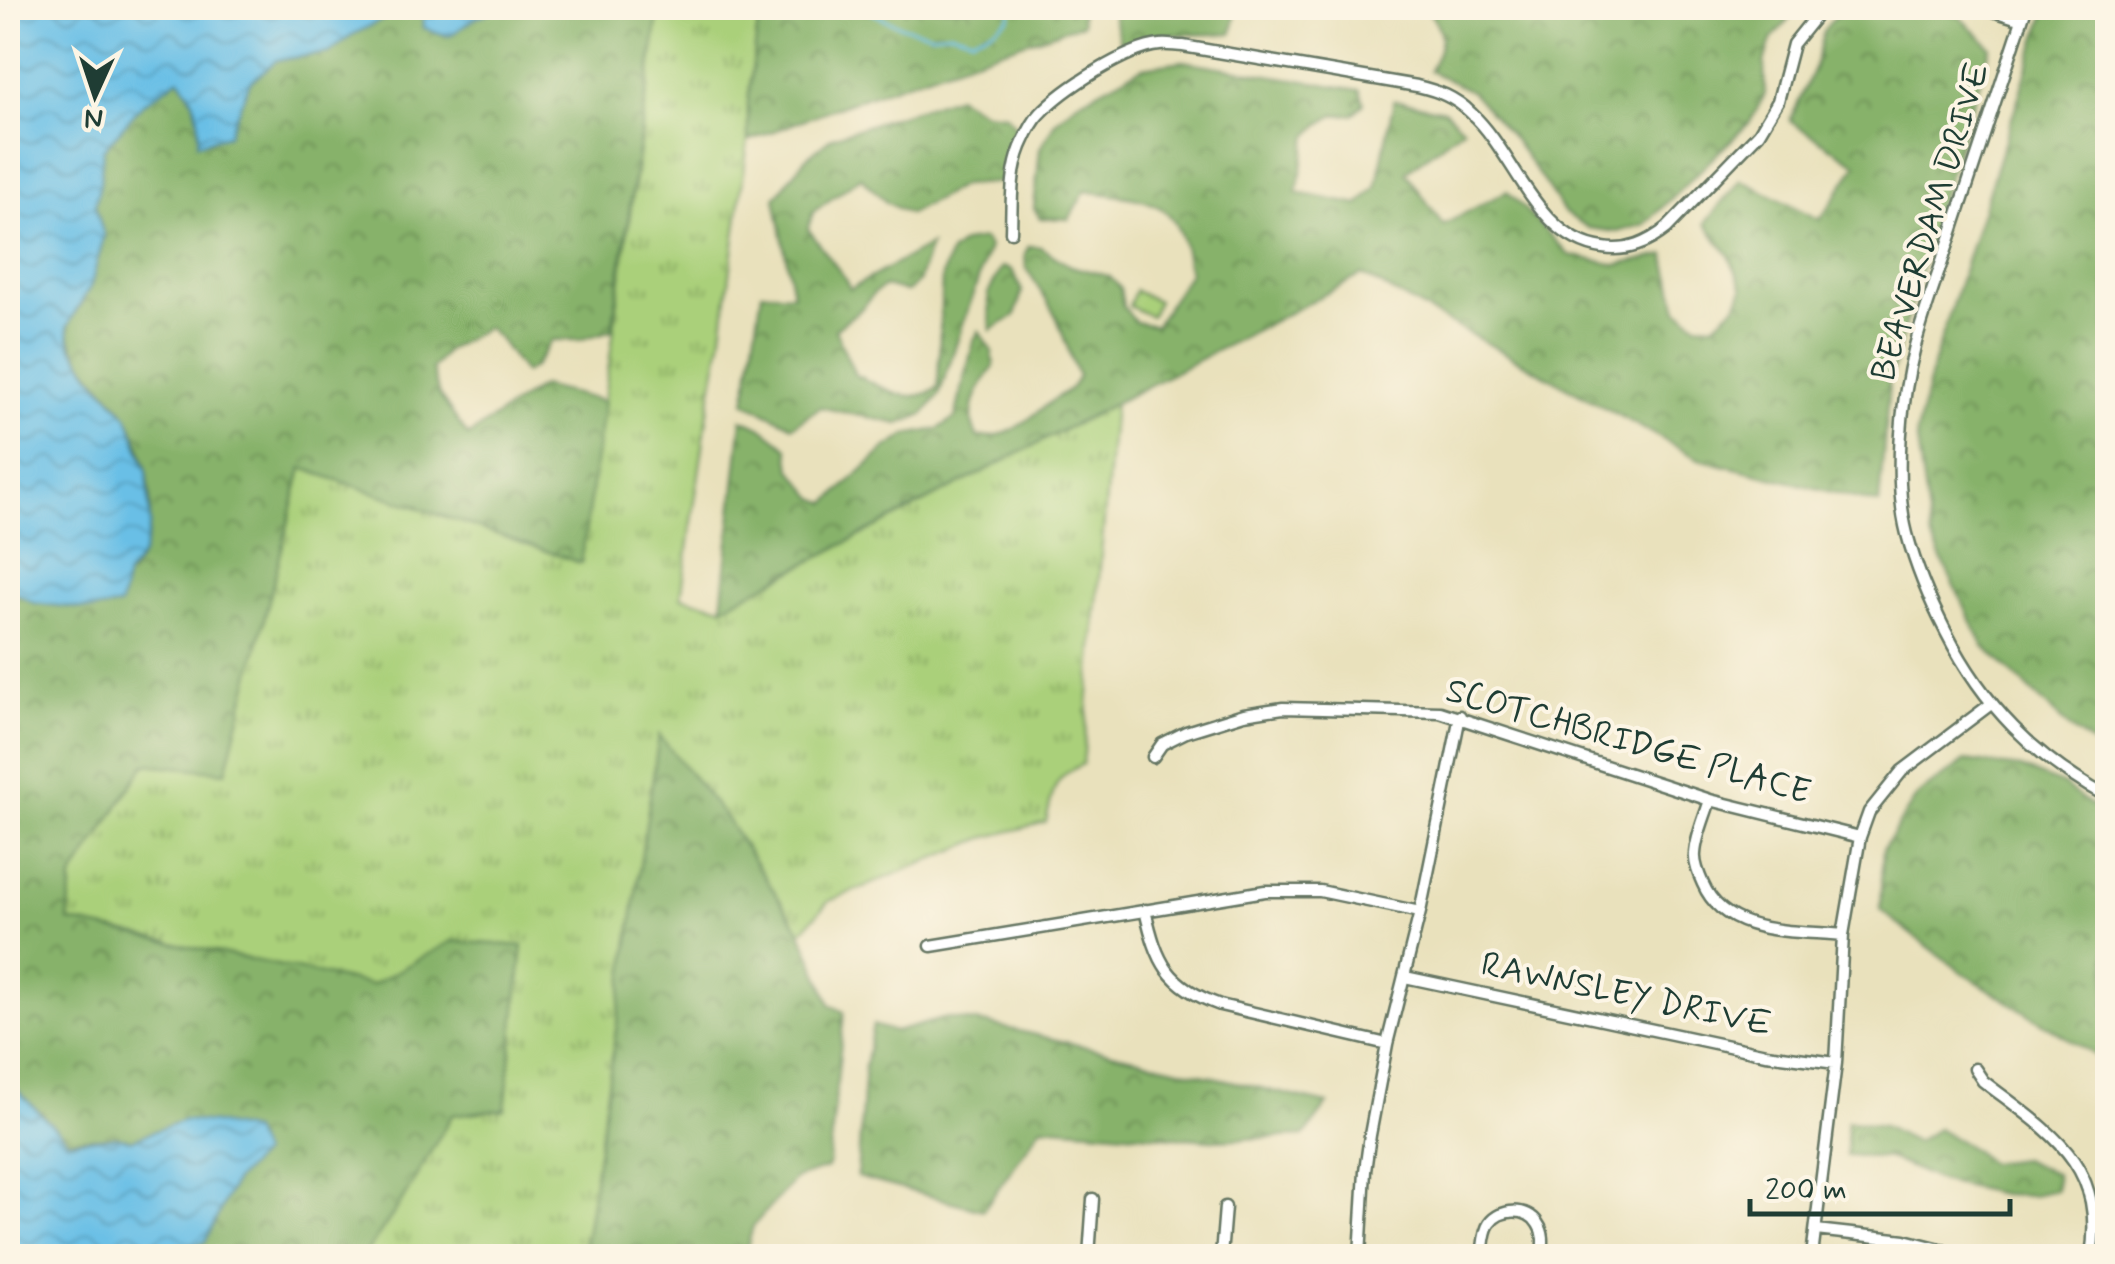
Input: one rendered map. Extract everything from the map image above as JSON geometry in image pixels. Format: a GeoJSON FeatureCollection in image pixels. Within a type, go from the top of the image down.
{"type":"FeatureCollection","features":[{"type":"Feature","properties":{"kind":"street"},"geometry":{"type":"LineString","coordinates":[[1011,232],[1014,168],[1037,116],[1110,64],[1159,45],[1416,86],[1452,96],[1486,128],[1561,232],[1598,248],[1630,248],[1650,241],[1667,228],[1758,133],[1778,100],[1792,44],[1822,8]]}},
{"type":"Feature","properties":{"kind":"street"},"geometry":{"type":"LineString","coordinates":[[1984,8],[2022,20]]}},
{"type":"Feature","properties":{"kind":"street","name":"BEAVERDAM DRIVE"},"geometry":{"type":"LineString","coordinates":[[2026,8],[1915,346],[1902,411],[1900,471],[1906,531],[1928,597],[1963,666],[1991,704],[2059,768],[2108,797]]}},
{"type":"Feature","properties":{"kind":"street"},"geometry":{"type":"LineString","coordinates":[[1812,1256],[1836,1063],[1843,935],[1860,837],[1869,812],[1902,771],[1991,704]]}},
{"type":"Feature","properties":{"kind":"street","name":"SCOTCHBRIDGE PLACE"},"geometry":{"type":"LineString","coordinates":[[1153,757],[1162,744],[1186,732],[1244,714],[1283,708],[1440,712],[1710,800],[1860,837]]}},
{"type":"Feature","properties":{"kind":"street"},"geometry":{"type":"LineString","coordinates":[[1360,1256],[1365,1171],[1388,1044],[1406,977],[1460,716]]}},
{"type":"Feature","properties":{"kind":"street"},"geometry":{"type":"LineString","coordinates":[[1710,800],[1695,854],[1711,900],[1729,916],[1750,925],[1843,935]]}},
{"type":"Feature","properties":{"kind":"street"},"geometry":{"type":"LineString","coordinates":[[932,946],[1250,893],[1290,890],[1346,895],[1420,912]]}},
{"type":"Feature","properties":{"kind":"street"},"geometry":{"type":"LineString","coordinates":[[1145,910],[1153,944],[1163,963],[1182,988],[1198,997],[1388,1044]]}},
{"type":"Feature","properties":{"kind":"street","name":"RAWNSLEY DRIVE"},"geometry":{"type":"LineString","coordinates":[[1406,977],[1766,1054],[1836,1063]]}},
{"type":"Feature","properties":{"kind":"street"},"geometry":{"type":"LineString","coordinates":[[1975,1069],[1983,1081],[2051,1134],[2072,1157],[2088,1191],[2094,1216],[2091,1256]]}},
{"type":"Feature","properties":{"kind":"street"},"geometry":{"type":"LineString","coordinates":[[1089,1256],[1093,1198]]}},
{"type":"Feature","properties":{"kind":"street"},"geometry":{"type":"LineString","coordinates":[[1221,1256],[1225,1207]]}},
{"type":"Feature","properties":{"kind":"street"},"geometry":{"type":"LineString","coordinates":[[1482,1256],[1490,1222],[1510,1211],[1529,1215],[1541,1228],[1542,1256]]}},
{"type":"Feature","properties":{"kind":"street"},"geometry":{"type":"LineString","coordinates":[[1816,1230],[1904,1240],[1964,1256]]}},
{"type":"Feature","properties":{"kind":"green space"},"geometry":{"type":"Polygon","coordinates":[[[423,8],[424,28],[449,36],[479,16],[501,8],[659,8],[612,330],[579,340],[552,340],[535,366],[524,373],[487,327],[446,351],[432,369],[439,395],[468,436],[541,386],[604,401],[581,563],[302,468],[226,772],[145,764],[72,878],[68,921],[372,985],[452,941],[523,946],[505,1109],[452,1115],[400,1204],[364,1256],[179,1256],[179,1250],[205,1242],[234,1182],[260,1155],[252,1131],[184,1120],[131,1140],[116,1137],[68,1141],[8,1083],[8,588],[41,603],[68,601],[128,574],[147,540],[150,498],[139,443],[126,415],[77,353],[67,327],[91,285],[104,236],[95,205],[103,150],[142,105],[179,78],[196,108],[198,142],[228,134],[250,82],[277,60],[329,53],[350,36],[394,14],[423,8]]]}},
{"type":"Feature","properties":{"kind":"green space"},"geometry":{"type":"Polygon","coordinates":[[[659,8],[760,8],[748,102],[748,141],[681,597],[723,607],[1114,404],[1083,764],[1060,780],[1046,822],[984,838],[829,901],[801,932],[725,817],[659,737],[583,1256],[364,1256],[400,1204],[452,1115],[452,941],[372,985],[68,921],[72,878],[145,764],[226,771],[302,468],[581,563],[659,8]]]}},
{"type":"Feature","properties":{"kind":"green space"},"geometry":{"type":"Polygon","coordinates":[[[760,8],[1080,8],[1082,24],[748,141],[748,102],[760,8]]]}},
{"type":"Feature","properties":{"kind":"green space"},"geometry":{"type":"Polygon","coordinates":[[[1111,8],[1236,8],[1232,34],[1152,35],[1121,45],[1111,8]]]}},
{"type":"Feature","properties":{"kind":"green space"},"geometry":{"type":"Polygon","coordinates":[[[1426,8],[1799,8],[1771,40],[1764,63],[1765,94],[1750,122],[1645,224],[1617,232],[1589,228],[1565,213],[1513,138],[1472,92],[1430,71],[1441,38],[1426,8]]]}},
{"type":"Feature","properties":{"kind":"green space"},"geometry":{"type":"Polygon","coordinates":[[[1850,8],[1927,8],[1959,16],[1991,47],[1935,218],[1889,383],[1879,504],[1699,459],[1362,275],[722,607],[742,419],[761,427],[788,448],[791,469],[815,498],[827,503],[885,449],[907,435],[938,429],[955,418],[979,331],[992,351],[994,367],[973,406],[972,422],[977,437],[1011,431],[1069,389],[1078,376],[1056,316],[1026,267],[1029,246],[1040,247],[1070,266],[1109,276],[1120,288],[1123,306],[1135,322],[1155,326],[1189,273],[1184,245],[1166,212],[1145,201],[1085,191],[1069,219],[1040,218],[1034,208],[1040,149],[1055,122],[1077,102],[1143,67],[1183,61],[1360,90],[1364,103],[1353,114],[1335,115],[1308,136],[1297,193],[1359,205],[1376,188],[1394,100],[1444,110],[1463,128],[1406,172],[1443,225],[1507,191],[1569,255],[1617,265],[1665,255],[1678,309],[1697,324],[1714,325],[1736,305],[1743,288],[1729,255],[1705,223],[1741,180],[1820,220],[1857,164],[1790,121],[1815,66],[1824,30],[1839,12],[1850,8]]]}},
{"type":"Feature","properties":{"kind":"green space"},"geometry":{"type":"Polygon","coordinates":[[[2047,8],[2107,8],[2107,755],[2071,729],[1983,645],[1931,537],[1916,434],[1934,362],[2047,8]]]}},
{"type":"Feature","properties":{"kind":"green space"},"geometry":{"type":"Polygon","coordinates":[[[957,96],[984,112],[1005,114],[1016,127],[1003,182],[963,185],[909,214],[886,202],[861,177],[813,212],[808,229],[850,289],[930,245],[918,282],[907,292],[885,286],[835,329],[855,375],[907,396],[918,396],[938,387],[942,276],[950,253],[964,242],[983,239],[989,247],[939,395],[924,414],[899,424],[820,407],[793,426],[745,402],[762,292],[793,294],[775,198],[806,158],[832,137],[957,96]]]}},
{"type":"Feature","properties":{"kind":"green space"},"geometry":{"type":"Polygon","coordinates":[[[1002,267],[1012,270],[1022,291],[1015,316],[991,330],[988,294],[1002,267]]]}},
{"type":"Feature","properties":{"kind":"green space"},"geometry":{"type":"Polygon","coordinates":[[[1135,291],[1158,301],[1151,316],[1129,306],[1135,291]]]}},
{"type":"Feature","properties":{"kind":"green space"},"geometry":{"type":"Polygon","coordinates":[[[659,735],[725,817],[801,932],[831,1005],[844,1012],[827,1168],[796,1178],[753,1226],[745,1256],[583,1256],[659,735]]]}},
{"type":"Feature","properties":{"kind":"green space"},"geometry":{"type":"Polygon","coordinates":[[[1965,761],[2021,768],[2062,784],[2093,807],[2107,788],[2107,1072],[2096,1056],[1963,973],[1880,910],[1883,849],[1917,796],[1965,761]]]}},
{"type":"Feature","properties":{"kind":"green space"},"geometry":{"type":"Polygon","coordinates":[[[946,1018],[989,1024],[1328,1104],[1304,1136],[1211,1140],[1042,1126],[983,1210],[857,1177],[865,1066],[873,1025],[895,1032],[946,1018]]]}},
{"type":"Feature","properties":{"kind":"green space"},"geometry":{"type":"Polygon","coordinates":[[[1847,1121],[1883,1126],[1916,1142],[1937,1129],[1990,1163],[2022,1159],[2056,1174],[2056,1190],[2032,1195],[2001,1194],[1939,1180],[1889,1158],[1846,1155],[1847,1121]]]}},
{"type":"Feature","properties":{"kind":"water"},"geometry":{"type":"Polygon","coordinates":[[[8,8],[421,8],[394,14],[350,36],[329,53],[277,60],[250,82],[228,135],[198,143],[196,108],[179,78],[142,105],[103,150],[95,205],[104,236],[91,285],[67,327],[71,346],[128,417],[147,471],[150,524],[143,554],[127,575],[120,606],[93,610],[34,603],[8,588],[8,8]]]}},
{"type":"Feature","properties":{"kind":"water"},"geometry":{"type":"Polygon","coordinates":[[[423,8],[501,8],[479,16],[449,36],[424,28],[423,8]]]}},
{"type":"Feature","properties":{"kind":"water"},"geometry":{"type":"Polygon","coordinates":[[[8,1083],[68,1141],[116,1137],[131,1140],[184,1120],[252,1131],[261,1154],[234,1182],[205,1242],[179,1250],[179,1256],[8,1256],[8,1083]]]}},
{"type":"Feature","properties":{"kind":"waterway"},"geometry":{"type":"LineString","coordinates":[[862,8],[905,27],[972,38],[1010,17],[1011,8]]}}]}
